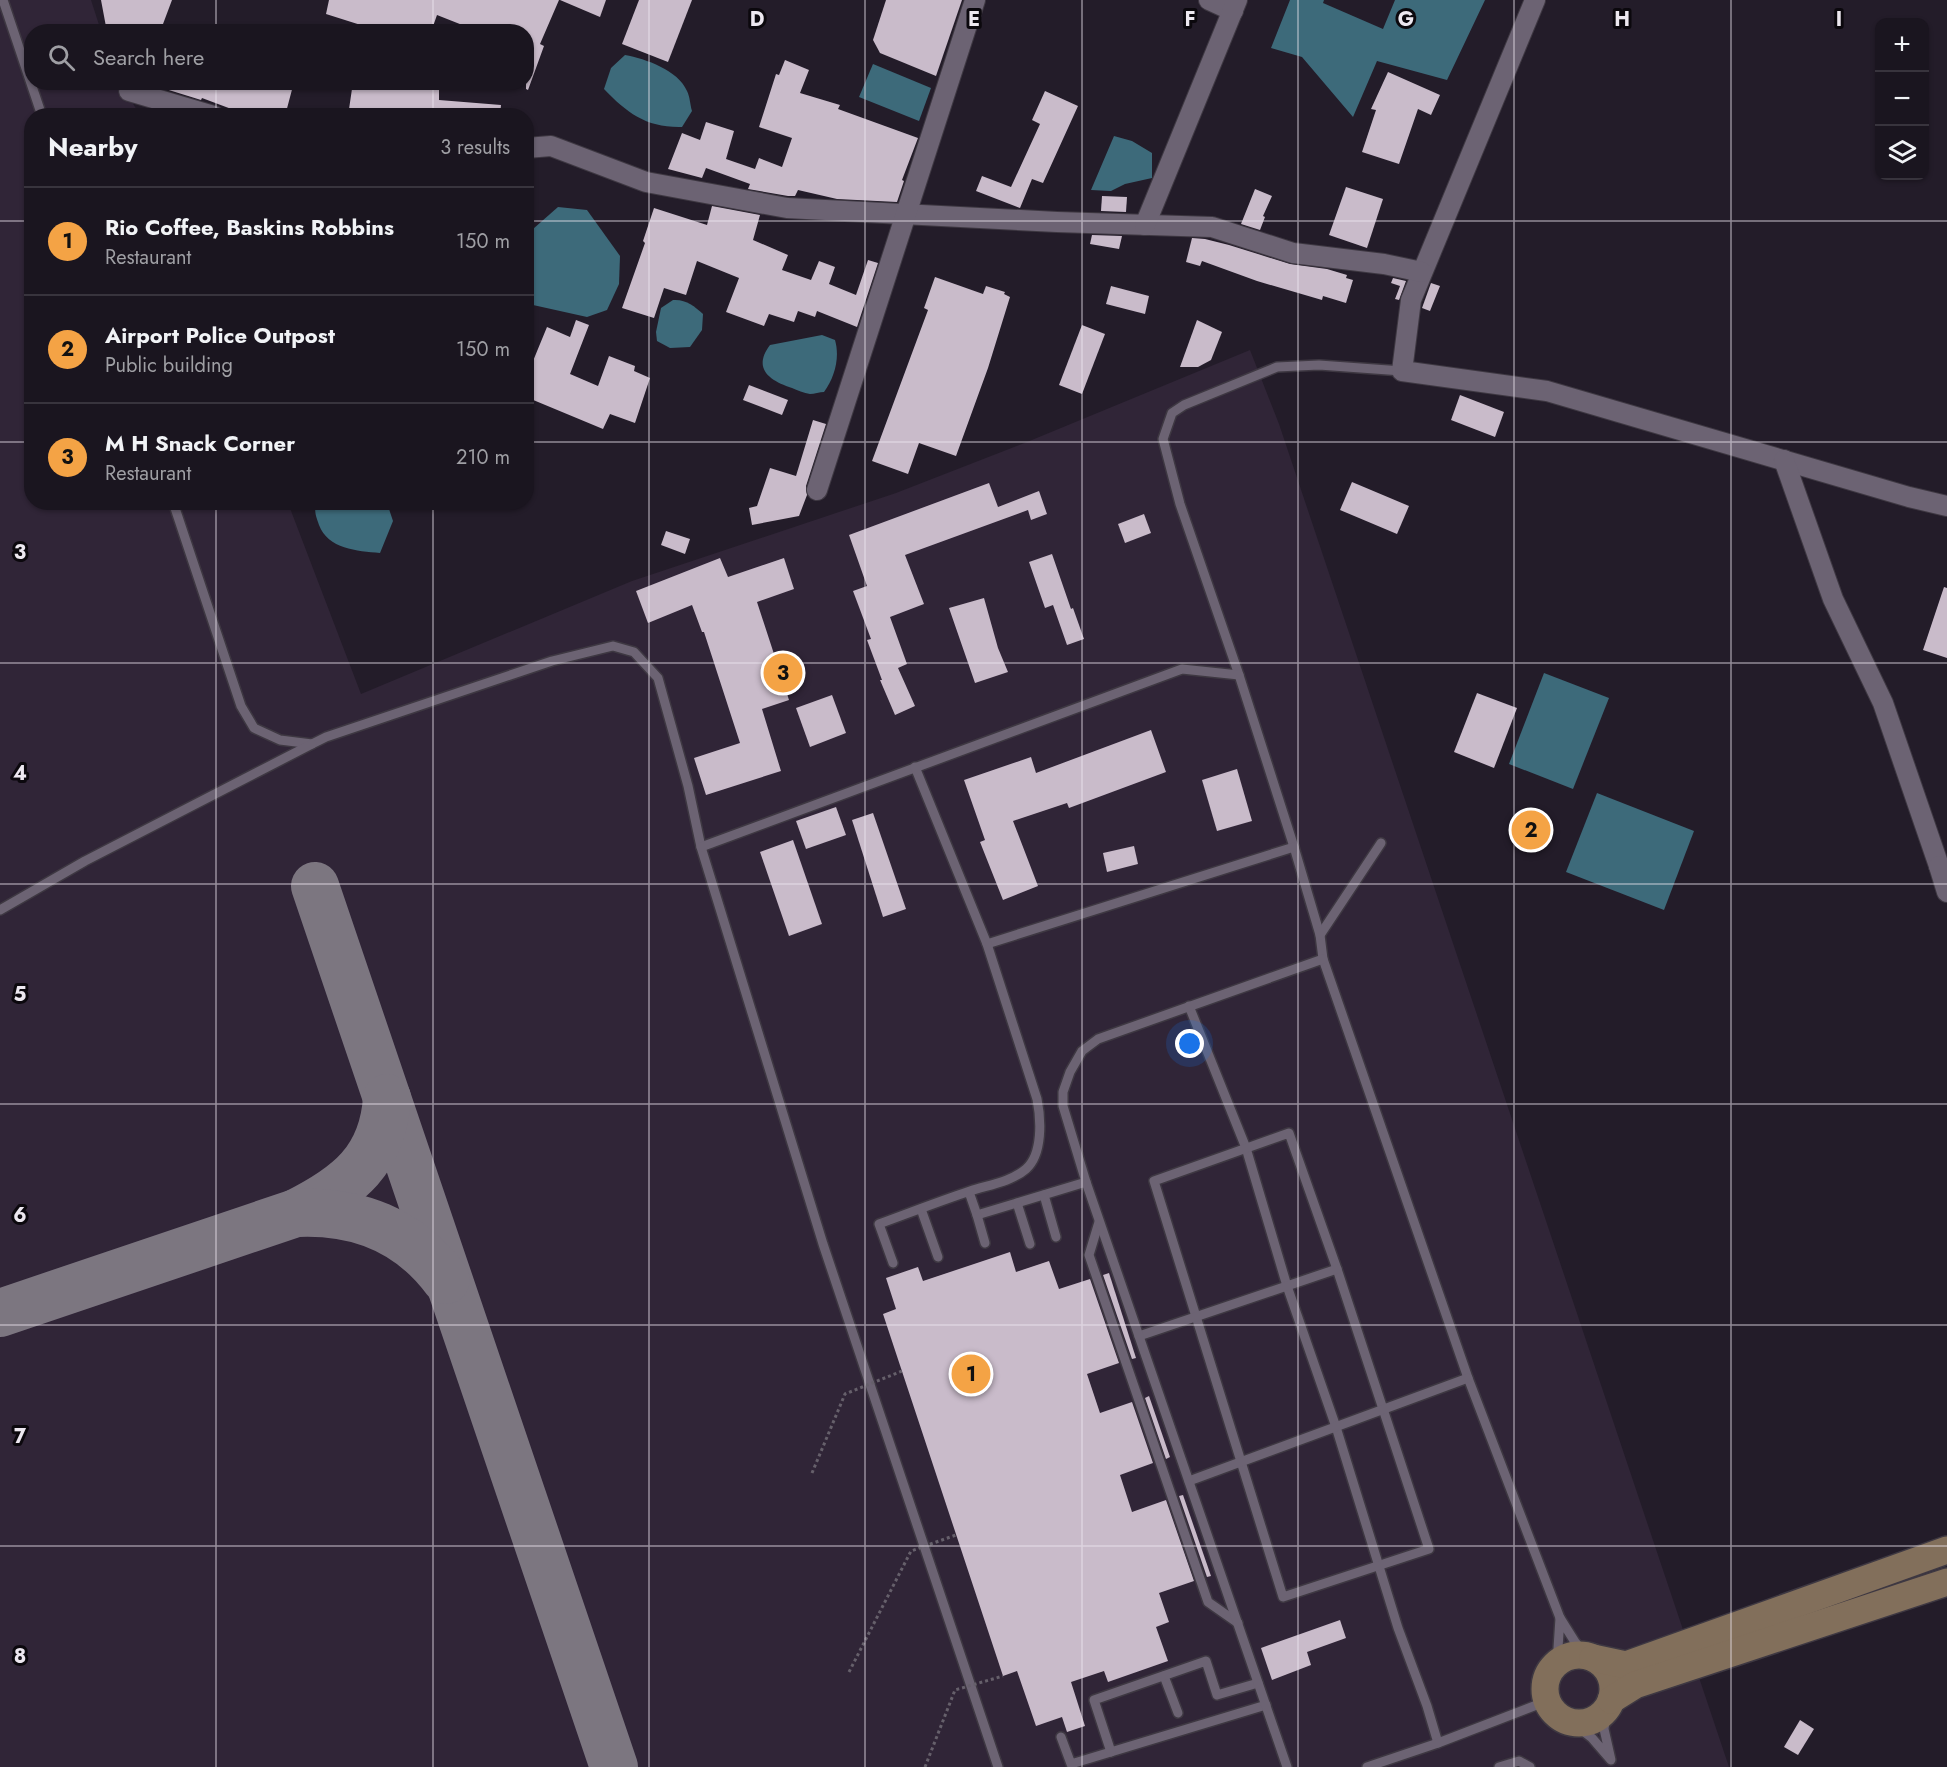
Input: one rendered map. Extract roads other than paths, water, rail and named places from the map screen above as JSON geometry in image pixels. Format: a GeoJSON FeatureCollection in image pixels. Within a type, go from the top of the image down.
{"type":"FeatureCollection","features":[{"type":"Feature","properties":{"kind":"main road"},"geometry":{"type":"LineString","coordinates":[[1947,1550],[1626,1665],[1575,1655],[1557,1663],[1546,1680],[1547,1701],[1560,1717],[1570,1721],[1590,1720],[1600,1715],[1609,1704],[1635,1685],[1947,1582]]}},
{"type":"Feature","properties":{"kind":"main road"},"geometry":{"type":"LineString","coordinates":[[1589,1657],[1603,1665],[1610,1676],[1613,1688],[1609,1704]]}},
{"type":"Feature","properties":{"kind":"street"},"geometry":{"type":"LineString","coordinates":[[817,490],[975,0]]}},
{"type":"Feature","properties":{"kind":"street"},"geometry":{"type":"LineString","coordinates":[[1145,225],[1235,5],[1209,0]]}},
{"type":"Feature","properties":{"kind":"street"},"geometry":{"type":"LineString","coordinates":[[1535,0],[1411,300],[1402,371],[1547,391],[1908,497],[1947,506]]}},
{"type":"Feature","properties":{"kind":"street"},"geometry":{"type":"LineString","coordinates":[[129,91],[187,108]]}},
{"type":"Feature","properties":{"kind":"street"},"geometry":{"type":"LineString","coordinates":[[534,147],[551,146],[646,182],[788,208],[1212,227],[1293,253],[1384,264],[1422,272]]}},
{"type":"Feature","properties":{"kind":"street"},"geometry":{"type":"LineString","coordinates":[[1784,460],[1833,599],[1883,703],[1943,869],[1947,892]]}},
{"type":"Feature","properties":{"kind":"lane"},"geometry":{"type":"LineString","coordinates":[[3,0],[24,62]]}},
{"type":"Feature","properties":{"kind":"lane"},"geometry":{"type":"LineString","coordinates":[[33,90],[39,108]]}},
{"type":"Feature","properties":{"kind":"lane"},"geometry":{"type":"LineString","coordinates":[[1402,371],[1319,365],[1277,367],[1184,405],[1172,413],[1163,439],[1180,504],[1239,675],[1294,847],[1320,935],[1323,959],[1467,1378],[1560,1618],[1589,1657]]}},
{"type":"Feature","properties":{"kind":"lane"},"geometry":{"type":"LineString","coordinates":[[176,510],[241,706],[254,728],[279,740],[312,744]]}},
{"type":"Feature","properties":{"kind":"lane"},"geometry":{"type":"LineString","coordinates":[[0,910],[85,861],[326,737],[552,661],[613,646],[634,652],[658,678],[688,786],[701,847],[823,1244],[998,1767]]}},
{"type":"Feature","properties":{"kind":"lane"},"geometry":{"type":"LineString","coordinates":[[701,847],[1182,669],[1239,675]]}},
{"type":"Feature","properties":{"kind":"lane"},"geometry":{"type":"LineString","coordinates":[[893,1263],[879,1224],[969,1191],[1013,1178],[1027,1168],[1039,1140],[1041,1120],[1037,1099],[987,944],[915,767]]}},
{"type":"Feature","properties":{"kind":"lane"},"geometry":{"type":"LineString","coordinates":[[1320,935],[1381,843]]}},
{"type":"Feature","properties":{"kind":"lane"},"geometry":{"type":"LineString","coordinates":[[987,944],[1294,847]]}},
{"type":"Feature","properties":{"kind":"lane"},"geometry":{"type":"LineString","coordinates":[[1287,1767],[1099,1222],[1063,1106],[1063,1092],[1070,1072],[1082,1051],[1098,1040],[1323,959]]}},
{"type":"Feature","properties":{"kind":"lane"},"geometry":{"type":"LineString","coordinates":[[1190,1006],[1246,1148],[1287,1286],[1336,1427],[1398,1628],[1438,1743]]}},
{"type":"Feature","properties":{"kind":"lane"},"geometry":{"type":"LineString","coordinates":[[1289,1133],[1337,1269],[1429,1549],[1283,1597],[1154,1181],[1289,1133]]}},
{"type":"Feature","properties":{"kind":"lane"},"geometry":{"type":"LineString","coordinates":[[977,1215],[1086,1182]]}},
{"type":"Feature","properties":{"kind":"lane"},"geometry":{"type":"LineString","coordinates":[[969,1191],[985,1243]]}},
{"type":"Feature","properties":{"kind":"lane"},"geometry":{"type":"LineString","coordinates":[[1044,1195],[1056,1237]]}},
{"type":"Feature","properties":{"kind":"lane"},"geometry":{"type":"LineString","coordinates":[[1017,1203],[1030,1244]]}},
{"type":"Feature","properties":{"kind":"lane"},"geometry":{"type":"LineString","coordinates":[[921,1209],[938,1257]]}},
{"type":"Feature","properties":{"kind":"lane"},"geometry":{"type":"LineString","coordinates":[[1099,1222],[1089,1255],[1208,1602],[1238,1623]]}},
{"type":"Feature","properties":{"kind":"lane"},"geometry":{"type":"LineString","coordinates":[[1139,1336],[1337,1269]]}},
{"type":"Feature","properties":{"kind":"lane"},"geometry":{"type":"LineString","coordinates":[[1189,1481],[1467,1378]]}},
{"type":"Feature","properties":{"kind":"lane"},"geometry":{"type":"LineString","coordinates":[[1557,1663],[1560,1618]]}},
{"type":"Feature","properties":{"kind":"lane"},"geometry":{"type":"LineString","coordinates":[[1111,1752],[1094,1700],[1206,1661],[1217,1695],[1258,1683]]}},
{"type":"Feature","properties":{"kind":"lane"},"geometry":{"type":"LineString","coordinates":[[1164,1676],[1178,1713]]}},
{"type":"Feature","properties":{"kind":"lane"},"geometry":{"type":"LineString","coordinates":[[1367,1767],[1438,1743],[1547,1701]]}},
{"type":"Feature","properties":{"kind":"lane"},"geometry":{"type":"LineString","coordinates":[[1609,1704],[1604,1729],[1612,1764]]}},
{"type":"Feature","properties":{"kind":"lane"},"geometry":{"type":"LineString","coordinates":[[1061,1737],[1071,1764],[1266,1705]]}},
{"type":"Feature","properties":{"kind":"lane"},"geometry":{"type":"LineString","coordinates":[[1570,1721],[1592,1738],[1612,1764]]}},
{"type":"Feature","properties":{"kind":"lane"},"geometry":{"type":"LineString","coordinates":[[1500,1767],[1519,1761],[1530,1767]]}},
{"type":"Feature","properties":{"kind":"water"},"geometry":{"type":"Polygon","coordinates":[[[1290,0],[1324,0],[1323,3],[1383,29],[1395,0],[1485,0],[1447,80],[1377,61],[1353,117],[1302,57],[1271,48],[1290,0]]]}},
{"type":"Feature","properties":{"kind":"water"},"geometry":{"type":"Polygon","coordinates":[[[625,55],[642,59],[669,71],[683,84],[688,93],[692,111],[682,127],[648,122],[630,112],[604,89],[611,68],[625,55]]]}},
{"type":"Feature","properties":{"kind":"water"},"geometry":{"type":"Polygon","coordinates":[[[873,64],[931,88],[919,121],[859,97],[873,64]]]}},
{"type":"Feature","properties":{"kind":"water"},"geometry":{"type":"Polygon","coordinates":[[[1114,136],[1132,141],[1152,153],[1152,178],[1125,184],[1111,191],[1091,190],[1114,136]]]}},
{"type":"Feature","properties":{"kind":"water"},"geometry":{"type":"Polygon","coordinates":[[[558,207],[587,210],[620,256],[619,284],[607,310],[587,317],[534,305],[534,228],[558,207]]]}},
{"type":"Feature","properties":{"kind":"water"},"geometry":{"type":"Polygon","coordinates":[[[673,300],[686,302],[703,314],[702,330],[690,347],[670,348],[657,341],[656,332],[661,308],[673,300]]]}},
{"type":"Feature","properties":{"kind":"water"},"geometry":{"type":"Polygon","coordinates":[[[822,335],[835,340],[837,353],[834,373],[824,392],[810,394],[803,392],[777,382],[766,373],[763,361],[770,345],[822,335]]]}},
{"type":"Feature","properties":{"kind":"water"},"geometry":{"type":"Polygon","coordinates":[[[315,510],[389,510],[393,521],[380,553],[362,551],[344,547],[329,539],[323,533],[315,510]]]}},
{"type":"Feature","properties":{"kind":"water"},"geometry":{"type":"Polygon","coordinates":[[[1544,673],[1609,698],[1573,789],[1509,764],[1544,673]]]}},
{"type":"Feature","properties":{"kind":"water"},"geometry":{"type":"Polygon","coordinates":[[[1597,793],[1694,831],[1664,910],[1566,872],[1597,793]]]}},
{"type":"Feature","properties":{"kind":"place","name":"M H Snack Corner"},"geometry":{"type":"Point","coordinates":[783,673]}},
{"type":"Feature","properties":{"kind":"place","name":"Airport Police Outpost"},"geometry":{"type":"Point","coordinates":[1531,830]}},
{"type":"Feature","properties":{"kind":"place","name":"Rio Coffee, Baskins Robbins"},"geometry":{"type":"Point","coordinates":[971,1374]}}]}
